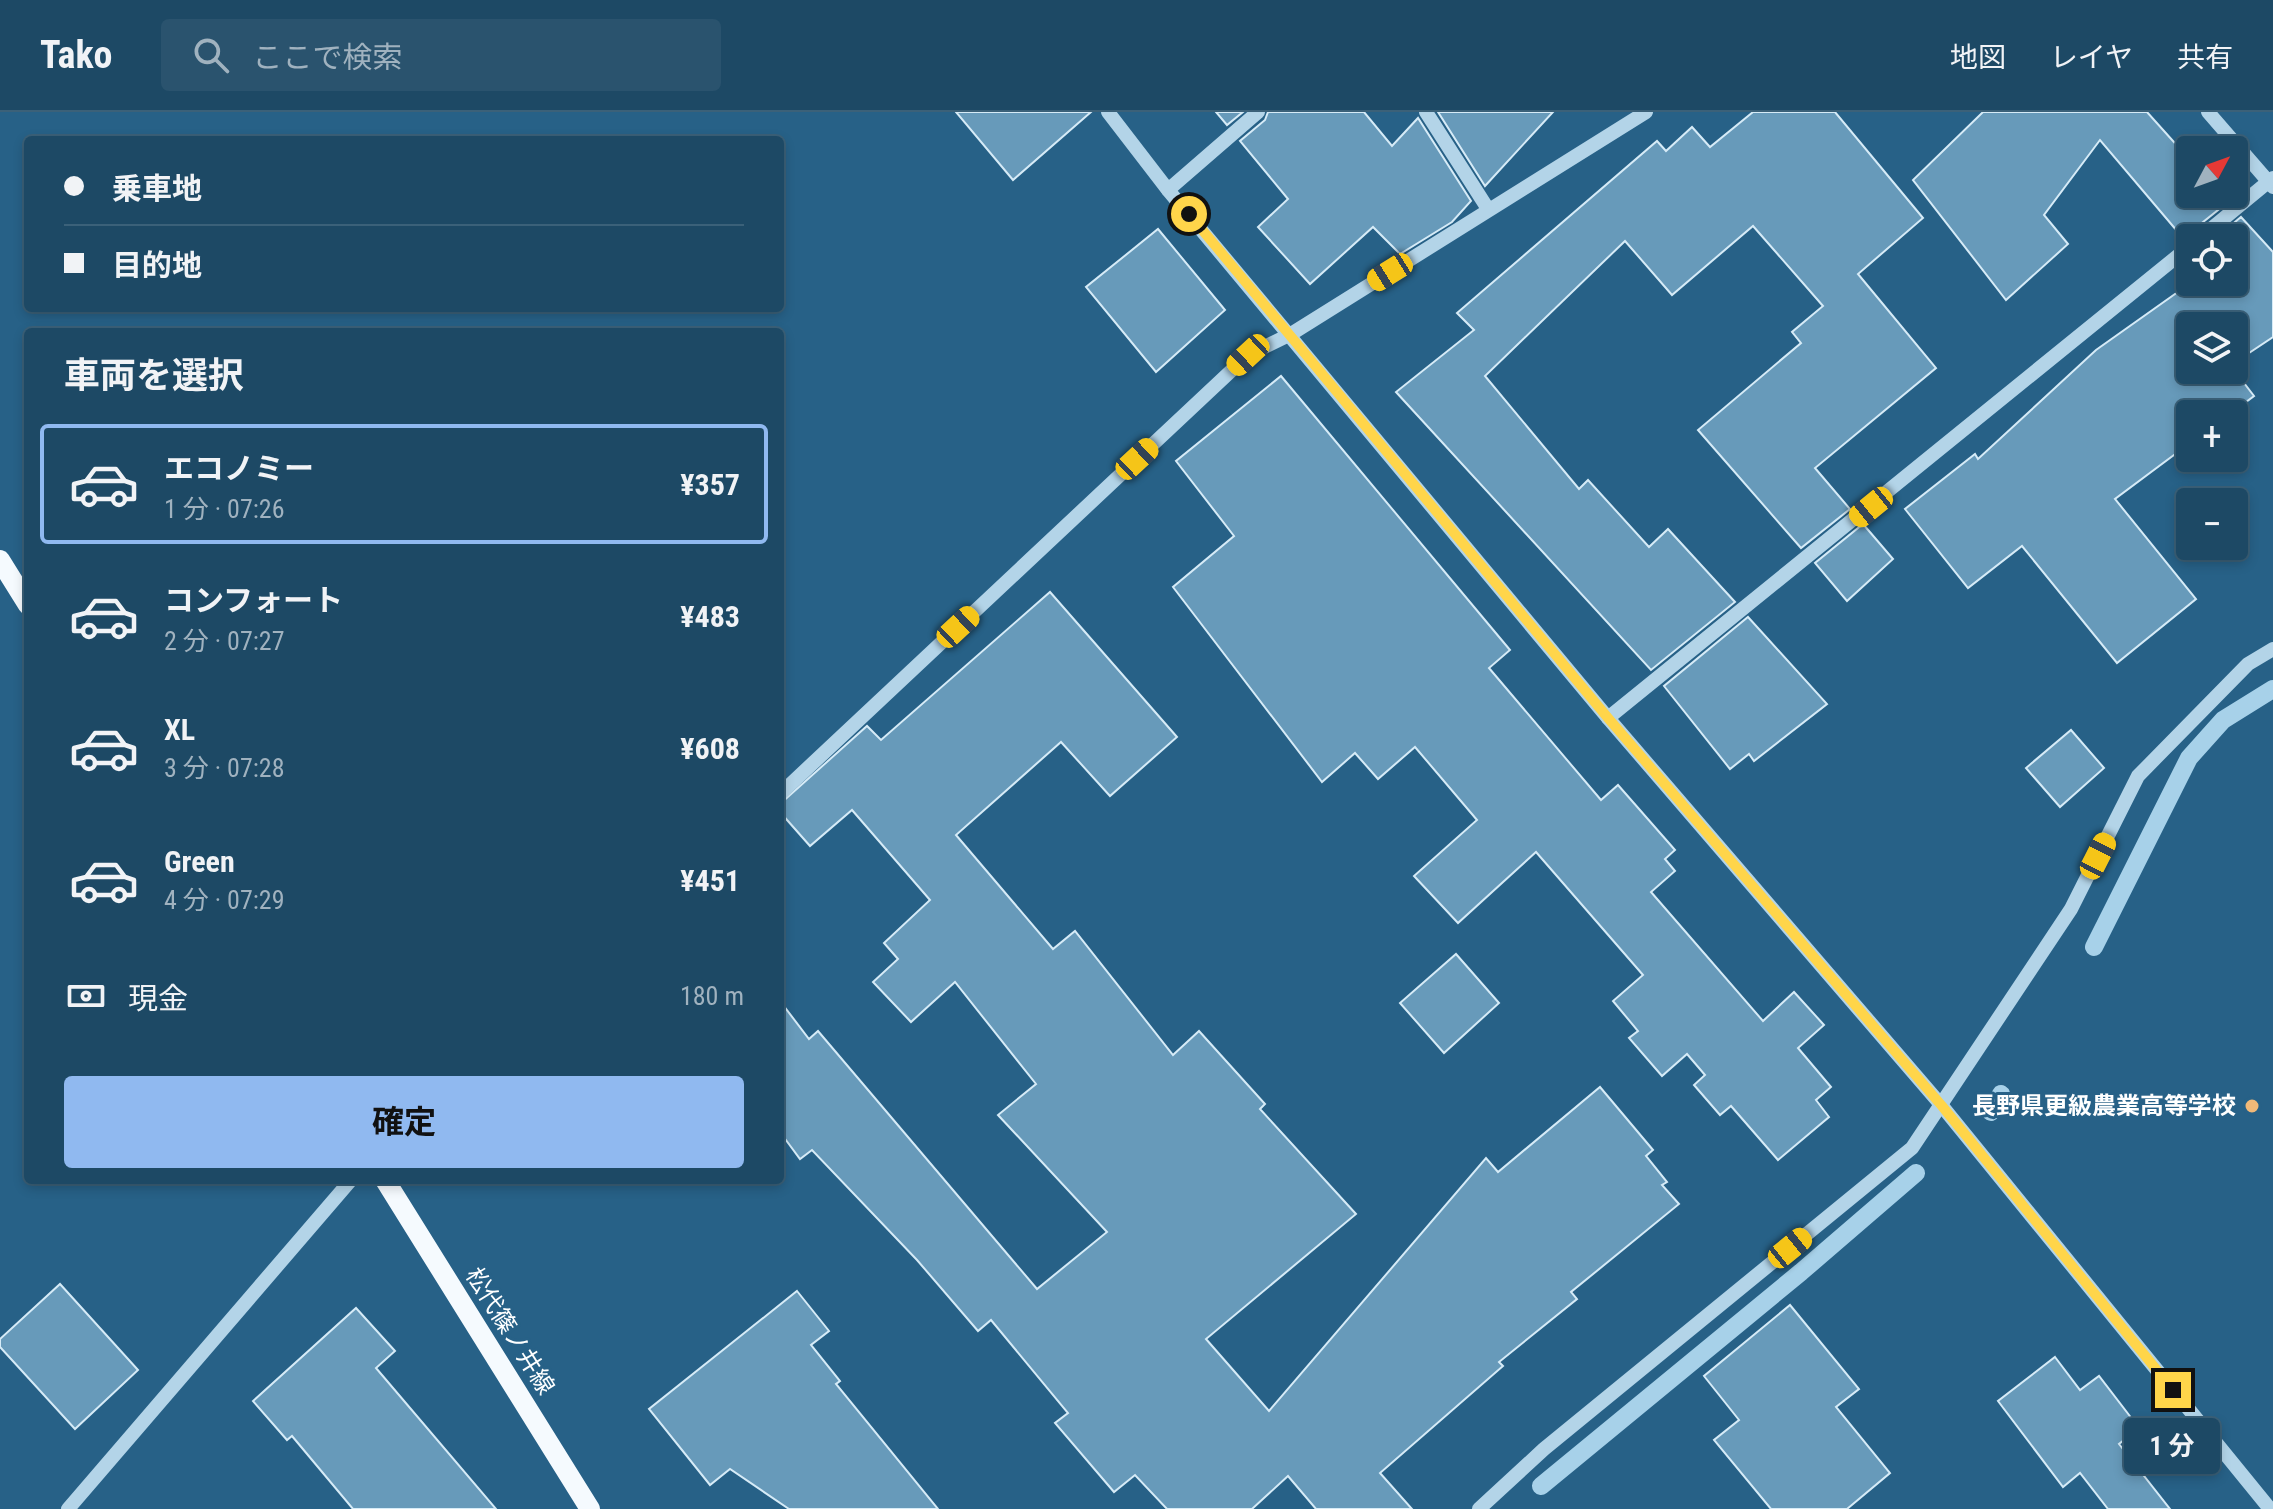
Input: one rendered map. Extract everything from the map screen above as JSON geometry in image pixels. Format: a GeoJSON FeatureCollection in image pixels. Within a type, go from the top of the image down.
{"type":"FeatureCollection","features":[{"type":"Feature","properties":{"kind":"main road"},"geometry":{"type":"LineString","coordinates":[[0,560],[24,599]]}},
{"type":"Feature","properties":{"kind":"main road","name":"松代篠ノ井線"},"geometry":{"type":"LineString","coordinates":[[387,1184],[590,1509]]}},
{"type":"Feature","properties":{"kind":"street"},"geometry":{"type":"LineString","coordinates":[[1108,112],[1168,190],[1608,718],[1942,1106],[2270,1509]]}},
{"type":"Feature","properties":{"kind":"street"},"geometry":{"type":"LineString","coordinates":[[1168,190],[1258,112]]}},
{"type":"Feature","properties":{"kind":"street"},"geometry":{"type":"LineString","coordinates":[[1426,112],[1488,209]]}},
{"type":"Feature","properties":{"kind":"street"},"geometry":{"type":"LineString","coordinates":[[784,790],[1248,355],[1291,334],[1646,112]]}},
{"type":"Feature","properties":{"kind":"street"},"geometry":{"type":"LineString","coordinates":[[2208,112],[2272,182],[2218,224]]}},
{"type":"Feature","properties":{"kind":"street"},"geometry":{"type":"LineString","coordinates":[[1608,718],[2176,257]]}},
{"type":"Feature","properties":{"kind":"street"},"geometry":{"type":"LineString","coordinates":[[1479,1509],[1544,1449],[1912,1148],[2071,909],[2138,776],[2248,664],[2273,649]]}},
{"type":"Feature","properties":{"kind":"street"},"geometry":{"type":"LineString","coordinates":[[68,1509],[348,1184]]}},
{"type":"Feature","properties":{"kind":"building"},"geometry":{"type":"Polygon","coordinates":[[[956,112],[1091,112],[1013,180],[956,112]]]}},
{"type":"Feature","properties":{"kind":"building"},"geometry":{"type":"Polygon","coordinates":[[[1216,112],[1243,112],[1227,125],[1216,112]]]}},
{"type":"Feature","properties":{"kind":"building"},"geometry":{"type":"Polygon","coordinates":[[[1268,112],[1364,112],[1392,146],[1418,118],[1471,201],[1452,222],[1400,254],[1373,227],[1310,284],[1258,227],[1288,199],[1240,141],[1265,120],[1268,112]]]}},
{"type":"Feature","properties":{"kind":"building"},"geometry":{"type":"Polygon","coordinates":[[[1438,112],[1553,112],[1485,186],[1438,112]]]}},
{"type":"Feature","properties":{"kind":"building"},"geometry":{"type":"Polygon","coordinates":[[[1753,112],[1835,112],[1923,218],[1858,274],[1936,368],[1815,468],[1850,509],[1801,548],[1698,430],[1801,343],[1792,332],[1823,306],[1753,226],[1672,295],[1625,241],[1485,376],[1579,489],[1588,480],[1649,547],[1668,529],[1735,602],[1651,670],[1396,392],[1474,330],[1457,313],[1657,141],[1666,151],[1692,127],[1710,147],[1753,112]]]}},
{"type":"Feature","properties":{"kind":"building"},"geometry":{"type":"Polygon","coordinates":[[[1983,112],[2147,112],[2176,144],[2176,208],[2220,208],[2200,224],[2176,224],[2176,230],[2100,140],[2044,215],[2068,244],[2006,300],[1913,180],[1983,112]]]}},
{"type":"Feature","properties":{"kind":"building"},"geometry":{"type":"Polygon","coordinates":[[[2241,217],[2247,224],[2233,224],[2241,217]]]}},
{"type":"Feature","properties":{"kind":"building"},"geometry":{"type":"Polygon","coordinates":[[[2248,225],[2273,252],[2273,337],[2248,354],[2248,312],[2176,312],[2176,384],[2245,384],[2254,396],[2248,400],[2176,400],[2176,453],[2115,499],[2196,599],[2117,663],[2022,546],[1968,588],[1905,509],[1975,454],[1978,459],[2096,350],[2176,293],[2176,296],[2248,296],[2248,225]]]}},
{"type":"Feature","properties":{"kind":"building"},"geometry":{"type":"Polygon","coordinates":[[[1158,229],[1225,310],[1156,372],[1086,287],[1158,229]]]}},
{"type":"Feature","properties":{"kind":"building"},"geometry":{"type":"Polygon","coordinates":[[[1281,376],[1510,650],[1489,668],[1601,800],[1618,785],[1675,850],[1665,859],[1675,871],[1651,892],[1763,1021],[1794,992],[1824,1025],[1798,1048],[1831,1087],[1816,1100],[1829,1117],[1778,1160],[1731,1106],[1720,1115],[1694,1085],[1705,1075],[1687,1054],[1662,1076],[1629,1038],[1638,1031],[1613,1001],[1643,975],[1536,852],[1458,923],[1414,876],[1477,820],[1415,747],[1378,779],[1355,753],[1322,782],[1173,587],[1234,536],[1176,461],[1281,376]]]}},
{"type":"Feature","properties":{"kind":"building"},"geometry":{"type":"Polygon","coordinates":[[[1863,524],[1893,559],[1847,601],[1815,563],[1863,524]]]}},
{"type":"Feature","properties":{"kind":"building"},"geometry":{"type":"Polygon","coordinates":[[[1050,592],[1177,737],[1110,796],[1061,742],[956,835],[1053,949],[1075,931],[1173,1055],[1199,1031],[1265,1104],[1260,1109],[1356,1214],[1206,1339],[1269,1411],[1486,1158],[1498,1172],[1600,1087],[1653,1150],[1646,1156],[1667,1182],[1662,1185],[1679,1204],[1571,1292],[1577,1299],[1499,1362],[1503,1366],[1380,1473],[1412,1509],[1316,1509],[1288,1476],[1252,1509],[1167,1509],[1135,1475],[1114,1492],[1055,1423],[1068,1413],[991,1320],[978,1331],[917,1260],[812,1150],[800,1159],[784,1137],[784,1006],[809,1039],[818,1031],[1037,1289],[1107,1232],[998,1115],[1036,1084],[955,982],[911,1022],[873,982],[898,959],[884,943],[930,900],[852,810],[810,846],[784,817],[784,800],[867,726],[881,740],[1050,592]]]}},
{"type":"Feature","properties":{"kind":"building"},"geometry":{"type":"Polygon","coordinates":[[[1748,617],[1827,704],[1754,761],[1749,754],[1730,769],[1664,686],[1748,617]]]}},
{"type":"Feature","properties":{"kind":"building"},"geometry":{"type":"Polygon","coordinates":[[[2071,730],[2104,768],[2060,807],[2026,768],[2071,730]]]}},
{"type":"Feature","properties":{"kind":"building"},"geometry":{"type":"Polygon","coordinates":[[[1456,954],[1499,1003],[1444,1053],[1400,1003],[1456,954]]]}},
{"type":"Feature","properties":{"kind":"building"},"geometry":{"type":"Polygon","coordinates":[[[60,1284],[138,1370],[75,1429],[0,1347],[0,1339],[60,1284]]]}},
{"type":"Feature","properties":{"kind":"building"},"geometry":{"type":"Polygon","coordinates":[[[797,1291],[829,1331],[811,1345],[840,1381],[836,1384],[938,1509],[789,1509],[730,1469],[710,1485],[649,1409],[797,1291]]]}},
{"type":"Feature","properties":{"kind":"building"},"geometry":{"type":"Polygon","coordinates":[[[1790,1305],[1859,1389],[1836,1407],[1890,1473],[1847,1509],[1771,1509],[1714,1440],[1739,1420],[1704,1376],[1790,1305]]]}},
{"type":"Feature","properties":{"kind":"building"},"geometry":{"type":"Polygon","coordinates":[[[356,1308],[395,1351],[376,1368],[496,1509],[353,1509],[292,1436],[287,1440],[253,1401],[356,1308]]]}},
{"type":"Feature","properties":{"kind":"building"},"geometry":{"type":"Polygon","coordinates":[[[2055,1357],[2080,1390],[2099,1376],[2139,1428],[2119,1444],[2170,1509],[2108,1509],[2080,1473],[2063,1487],[1998,1401],[2055,1357]]]}},
{"type":"Feature","properties":{"kind":"waterway"},"geometry":{"type":"LineString","coordinates":[[2094,947],[2189,758],[2223,720],[2273,689]]}},
{"type":"Feature","properties":{"kind":"waterway"},"geometry":{"type":"LineString","coordinates":[[1991,1112],[2001,1094]]}},
{"type":"Feature","properties":{"kind":"waterway"},"geometry":{"type":"LineString","coordinates":[[1541,1486],[1916,1173]]}},
{"type":"Feature","properties":{"kind":"place","name":"長野県更級農業高等学校"},"geometry":{"type":"Point","coordinates":[2252,1106]}},
{"type":"Feature","properties":{"kind":"route"},"geometry":{"type":"LineString","coordinates":[[1189,214],[1608,718],[1942,1106],[2173,1390]]}}]}
